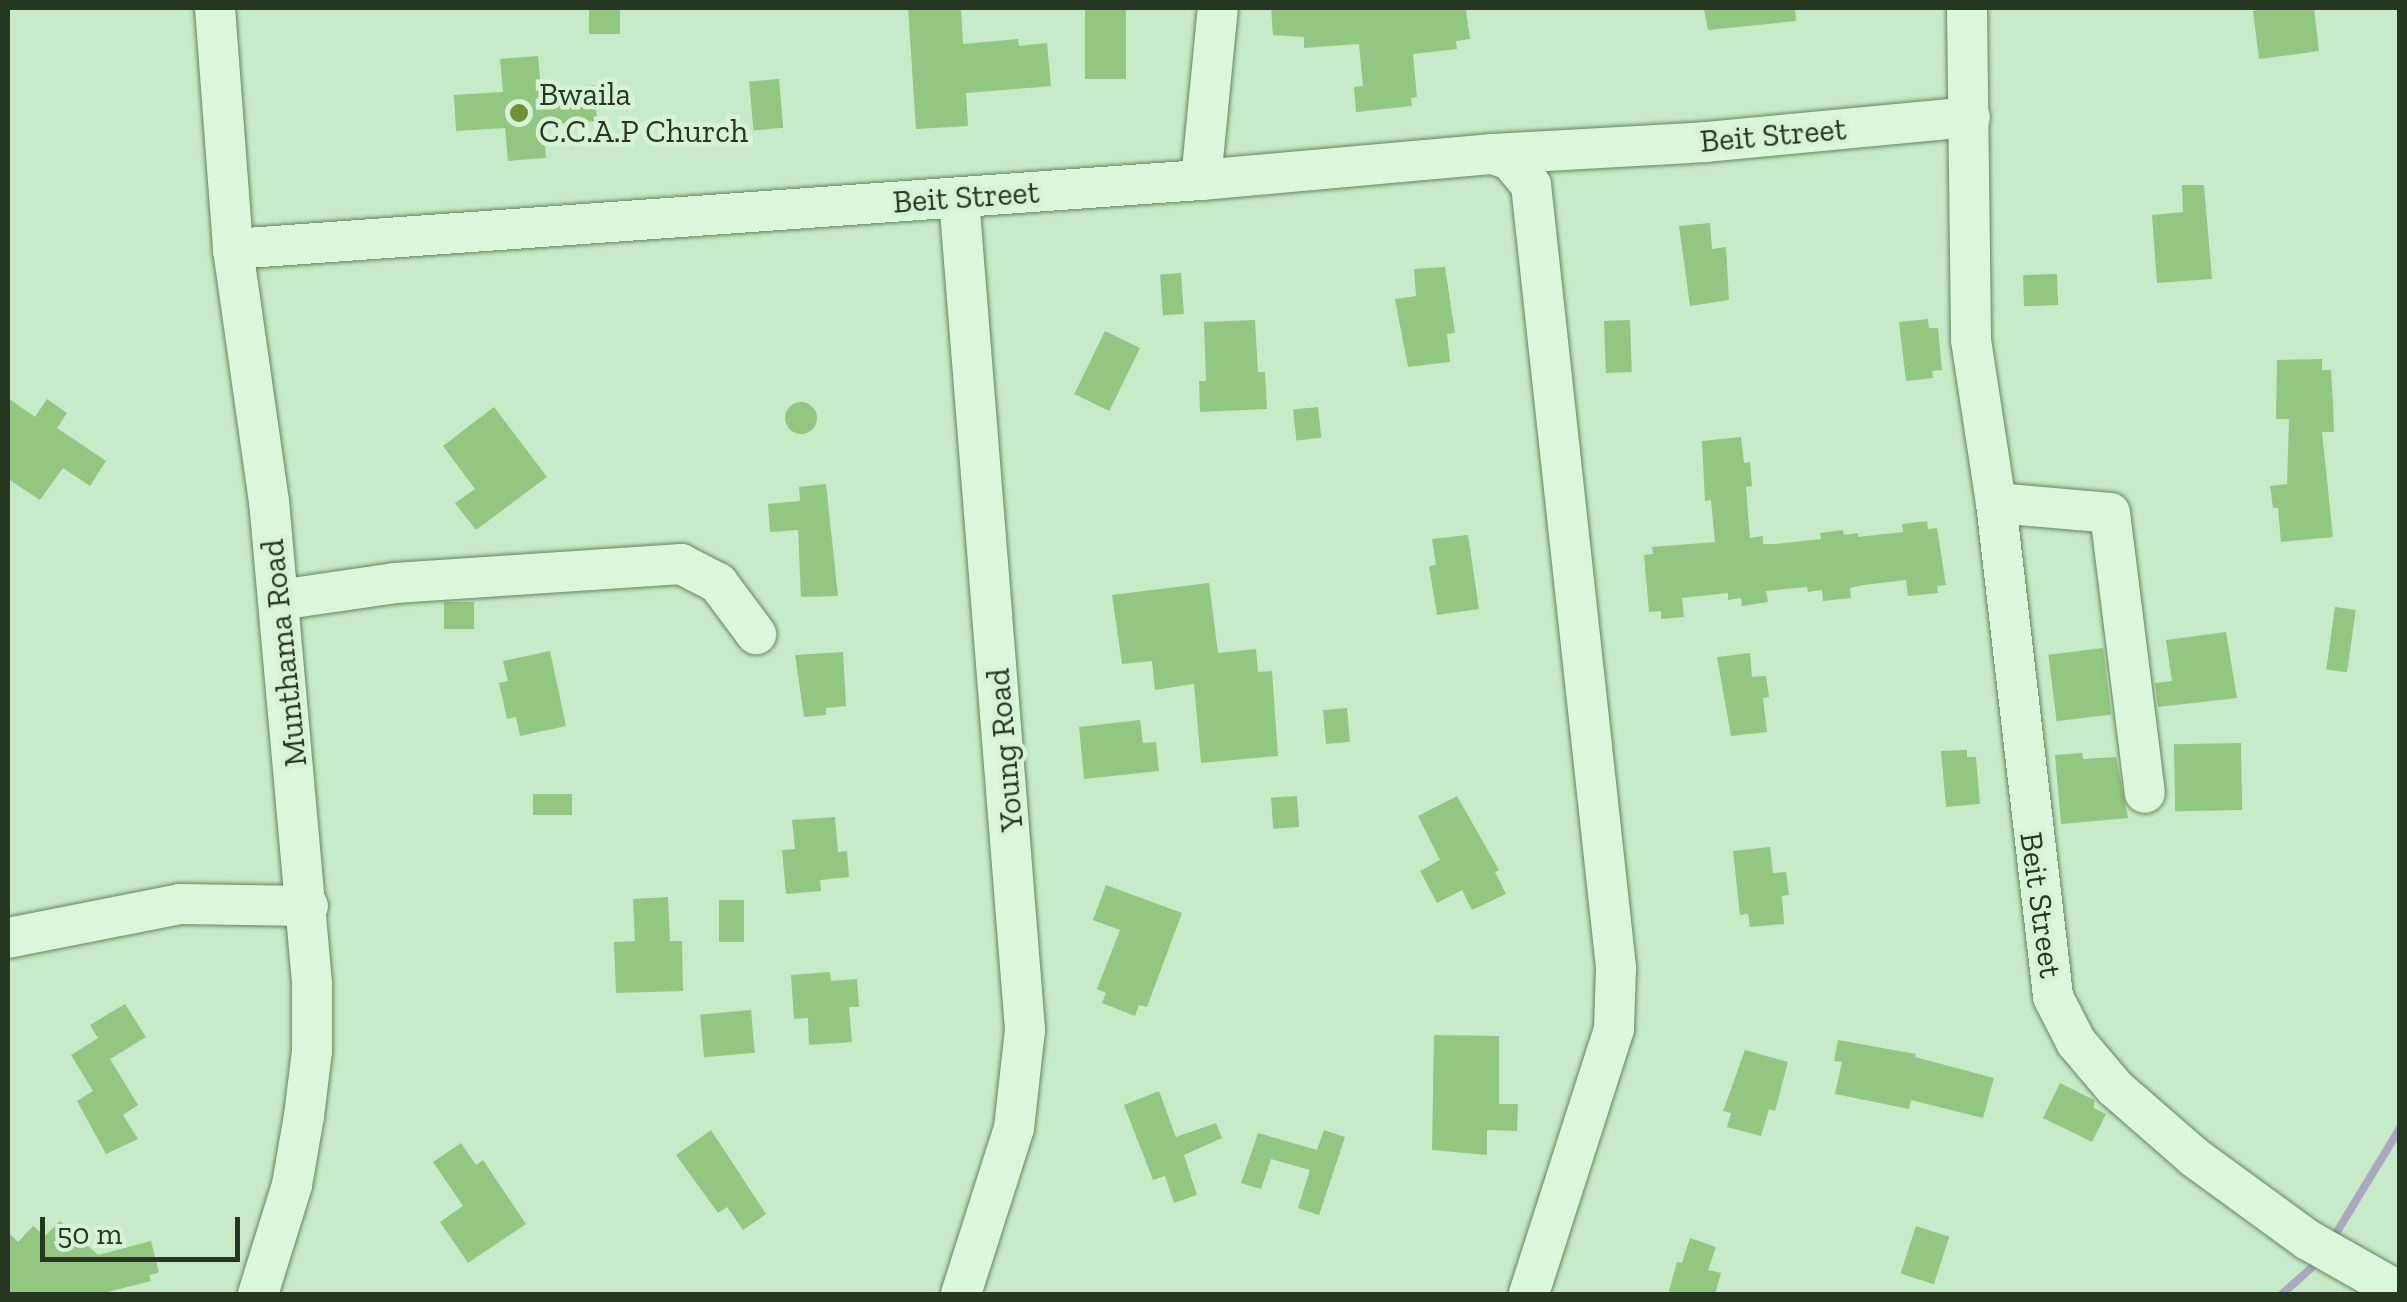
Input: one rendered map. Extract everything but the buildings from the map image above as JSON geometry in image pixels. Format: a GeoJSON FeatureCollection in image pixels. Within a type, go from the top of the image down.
{"type":"FeatureCollection","features":[{"type":"Feature","properties":{"kind":"street","name":"Munthama Road"},"geometry":{"type":"LineString","coordinates":[[216,8],[233,249],[279,600],[308,906],[312,1051],[304,1116],[292,1185],[258,1294]]}},
{"type":"Feature","properties":{"kind":"street"},"geometry":{"type":"LineString","coordinates":[[1201,180],[1218,8]]}},
{"type":"Feature","properties":{"kind":"street"},"geometry":{"type":"LineString","coordinates":[[1967,8],[1970,117]]}},
{"type":"Feature","properties":{"kind":"street","name":"Beit Street"},"geometry":{"type":"LineString","coordinates":[[233,249],[1201,180],[1493,154],[1706,142],[1970,117],[1970,340],[1996,503],[2054,997],[2076,1042],[2116,1088],[2194,1158],[2308,1240],[2400,1292]]}},
{"type":"Feature","properties":{"kind":"street"},"geometry":{"type":"LineString","coordinates":[[1493,154],[1510,160],[1531,185],[1616,968],[1614,1030],[1529,1294]]}},
{"type":"Feature","properties":{"kind":"street","name":"Young Road"},"geometry":{"type":"LineString","coordinates":[[959,198],[1026,1030],[1014,1128],[961,1294]]}},
{"type":"Feature","properties":{"kind":"street"},"geometry":{"type":"LineString","coordinates":[[1996,503],[2110,513],[2145,794]]}},
{"type":"Feature","properties":{"kind":"street"},"geometry":{"type":"LineString","coordinates":[[279,600],[395,583],[681,564],[718,583],[756,634]]}},
{"type":"Feature","properties":{"kind":"street"},"geometry":{"type":"LineString","coordinates":[[8,938],[180,904],[308,906]]}},
{"type":"Feature","properties":{"kind":"waterway"},"geometry":{"type":"LineString","coordinates":[[2332,1240],[2400,1128]]}},
{"type":"Feature","properties":{"kind":"waterway"},"geometry":{"type":"LineString","coordinates":[[2282,1294],[2319,1261]]}},
{"type":"Feature","properties":{"kind":"place","name":"Bwaila C.C.A.P Church"},"geometry":{"type":"Point","coordinates":[519,113]}}]}
